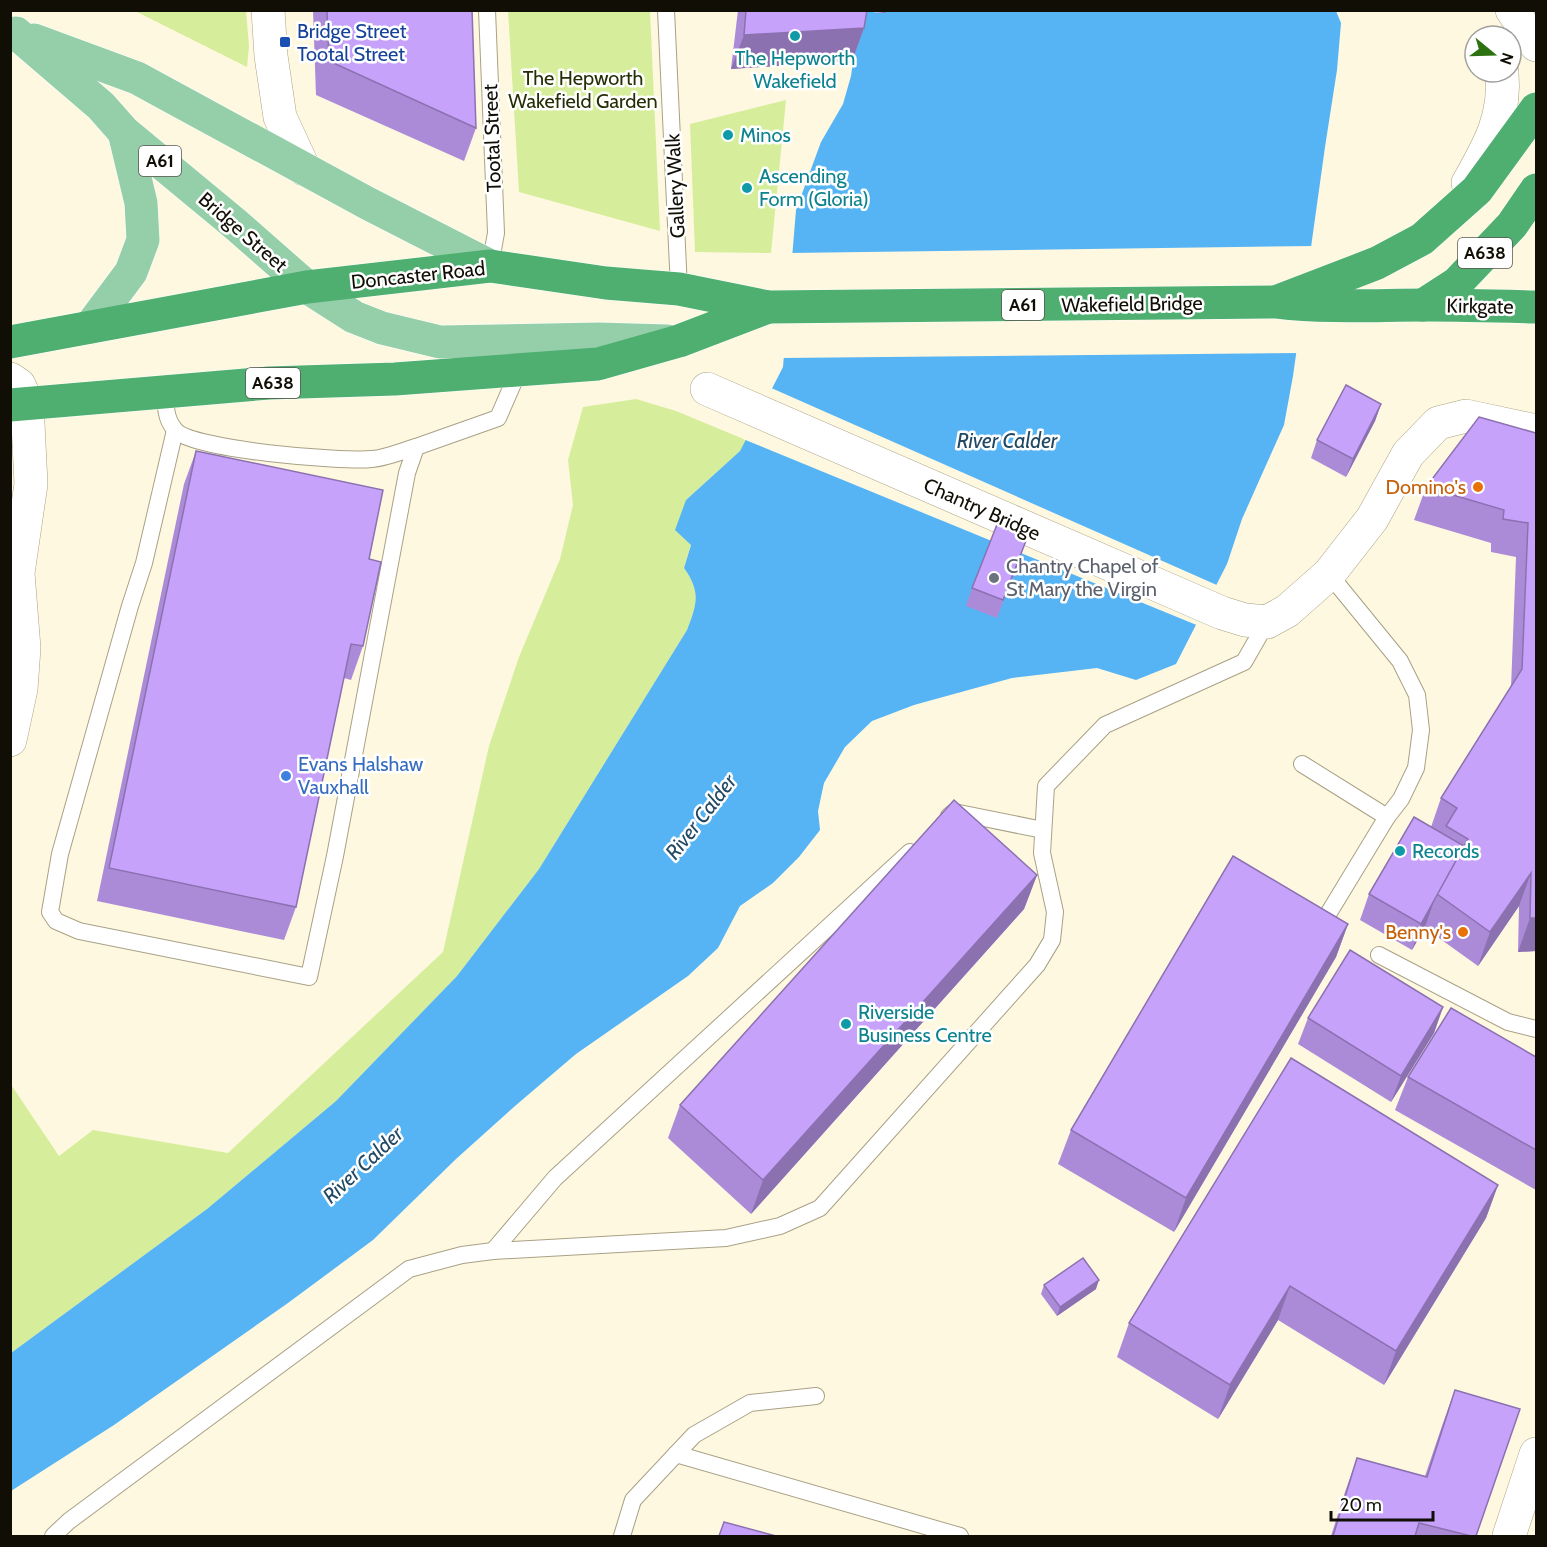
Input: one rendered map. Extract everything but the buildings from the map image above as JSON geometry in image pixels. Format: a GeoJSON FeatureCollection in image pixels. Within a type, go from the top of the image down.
{"type":"FeatureCollection","features":[{"type":"Feature","properties":{"kind":"highway","name":"A638"},"geometry":{"type":"LineString","coordinates":[[1317,296],[1422,239],[1477,190],[1536,109]]}},
{"type":"Feature","properties":{"kind":"highway","name":"A638"},"geometry":{"type":"LineString","coordinates":[[1423,305],[1457,283],[1512,225],[1536,190]]}},
{"type":"Feature","properties":{"kind":"highway","name":"Doncaster Road"},"geometry":{"type":"LineString","coordinates":[[10,342],[307,287],[490,266],[606,283],[680,290],[768,307]]}},
{"type":"Feature","properties":{"kind":"highway","name":"Wakefield Bridge"},"geometry":{"type":"LineString","coordinates":[[768,307],[1277,302],[1317,296],[1385,307],[1423,305]]}},
{"type":"Feature","properties":{"kind":"highway","name":"Kirkgate"},"geometry":{"type":"LineString","coordinates":[[1423,305],[1536,307]]}},
{"type":"Feature","properties":{"kind":"highway","name":"A61"},"geometry":{"type":"LineString","coordinates":[[679,341],[768,307]]}},
{"type":"Feature","properties":{"kind":"highway","name":"A638"},"geometry":{"type":"LineString","coordinates":[[16,396],[167,392],[269,383],[395,379],[598,364],[679,341]]}},
{"type":"Feature","properties":{"kind":"main road","name":"Bridge Street"},"geometry":{"type":"LineString","coordinates":[[13,32],[137,78],[304,169],[490,266]]}},
{"type":"Feature","properties":{"kind":"main road","name":"Bridge Street"},"geometry":{"type":"LineString","coordinates":[[13,32],[101,106],[124,132],[307,287],[354,317],[382,328],[440,342],[599,339],[679,341]]}},
{"type":"Feature","properties":{"kind":"main road"},"geometry":{"type":"LineString","coordinates":[[90,327],[131,272],[143,240],[141,202],[124,132]]}},
{"type":"Feature","properties":{"kind":"street"},"geometry":{"type":"LineString","coordinates":[[268,10],[271,56],[280,117],[304,169]]}},
{"type":"Feature","properties":{"kind":"street"},"geometry":{"type":"LineString","coordinates":[[1512,10],[1536,45]]}},
{"type":"Feature","properties":{"kind":"street"},"geometry":{"type":"LineString","coordinates":[[1451,213],[1492,141],[1500,114],[1501,84]]}},
{"type":"Feature","properties":{"kind":"street","name":"Chantry Bridge"},"geometry":{"type":"LineString","coordinates":[[707,389],[1222,613],[1245,620],[1267,622]]}},
{"type":"Feature","properties":{"kind":"street"},"geometry":{"type":"LineString","coordinates":[[10,740],[21,689],[24,648],[14,564],[31,484],[16,396]]}},
{"type":"Feature","properties":{"kind":"street"},"geometry":{"type":"LineString","coordinates":[[1267,622],[1287,611],[1329,574],[1372,519],[1408,454],[1438,423],[1466,416],[1536,431]]}},
{"type":"Feature","properties":{"kind":"street"},"geometry":{"type":"LineString","coordinates":[[1509,1536],[1536,1454]]}},
{"type":"Feature","properties":{"kind":"lane","name":"Tootal Street"},"geometry":{"type":"LineString","coordinates":[[487,10],[496,233],[490,266]]}},
{"type":"Feature","properties":{"kind":"lane","name":"Gallery Walk"},"geometry":{"type":"LineString","coordinates":[[666,10],[680,290]]}},
{"type":"Feature","properties":{"kind":"lane"},"geometry":{"type":"LineString","coordinates":[[167,392],[164,409],[175,430],[183,436],[232,448],[326,459],[374,459],[498,418],[519,370]]}},
{"type":"Feature","properties":{"kind":"lane"},"geometry":{"type":"LineString","coordinates":[[175,430],[144,563],[88,750],[60,854],[50,912],[56,921],[79,931],[309,977],[335,856],[407,473],[416,447]]}},
{"type":"Feature","properties":{"kind":"lane"},"geometry":{"type":"LineString","coordinates":[[1319,929],[1387,817],[1401,799],[1416,768],[1421,730],[1417,695],[1400,661],[1329,574]]}},
{"type":"Feature","properties":{"kind":"lane"},"geometry":{"type":"LineString","coordinates":[[53,1536],[69,1521],[409,1269],[462,1255],[493,1251],[726,1238],[780,1226],[820,1208],[1037,965],[1052,940],[1055,912],[1042,853],[1046,786],[1105,725],[1244,662],[1267,622]]}},
{"type":"Feature","properties":{"kind":"lane"},"geometry":{"type":"LineString","coordinates":[[1302,764],[1387,817]]}},
{"type":"Feature","properties":{"kind":"lane"},"geometry":{"type":"LineString","coordinates":[[936,828],[954,812],[1043,830]]}},
{"type":"Feature","properties":{"kind":"lane"},"geometry":{"type":"LineString","coordinates":[[493,1251],[555,1178],[919,843]]}},
{"type":"Feature","properties":{"kind":"lane"},"geometry":{"type":"LineString","coordinates":[[1379,955],[1508,1022],[1536,1029]]}},
{"type":"Feature","properties":{"kind":"lane"},"geometry":{"type":"LineString","coordinates":[[622,1536],[633,1500],[694,1436],[750,1404],[816,1396]]}},
{"type":"Feature","properties":{"kind":"lane"},"geometry":{"type":"LineString","coordinates":[[676,1454],[960,1536]]}},
{"type":"Feature","properties":{"kind":"green space"},"geometry":{"type":"Polygon","coordinates":[[[135,11],[246,11],[249,46],[247,67],[135,11]]]}},
{"type":"Feature","properties":{"kind":"green space","name":"The Hepworth Wakefield Garden"},"geometry":{"type":"Polygon","coordinates":[[[508,11],[650,11],[660,231],[519,192],[508,11]]]}},
{"type":"Feature","properties":{"kind":"green space"},"geometry":{"type":"Polygon","coordinates":[[[786,100],[771,253],[695,252],[690,124],[786,100]]]}},
{"type":"Feature","properties":{"kind":"green space"},"geometry":{"type":"Polygon","coordinates":[[[636,399],[676,411],[746,440],[740,451],[686,500],[691,544],[684,568],[693,584],[696,598],[687,630],[539,869],[457,976],[336,1101],[207,1209],[11,1353],[10,1083],[59,1156],[93,1130],[228,1153],[443,952],[489,746],[519,657],[560,559],[573,505],[568,460],[583,407],[636,399]]]}},
{"type":"Feature","properties":{"kind":"water","name":"River Calder"},"geometry":{"type":"Polygon","coordinates":[[[885,10],[1336,11],[1341,23],[1337,70],[1284,425],[1242,519],[1227,564],[1176,664],[1136,680],[1097,668],[1012,678],[914,705],[872,721],[845,747],[824,783],[818,811],[820,830],[799,857],[773,883],[740,906],[718,948],[688,976],[576,1054],[456,1159],[373,1240],[288,1303],[114,1425],[11,1491],[11,1353],[207,1209],[336,1101],[457,976],[539,869],[687,630],[696,598],[693,584],[684,568],[691,545],[675,530],[686,500],[740,451],[783,367],[796,210],[821,142],[843,104],[851,76],[860,11],[884,13],[885,10]]]}},
{"type":"Feature","properties":{"kind":"pier"},"geometry":{"type":"Polygon","coordinates":[[[1314,246],[1300,353],[781,358],[789,253],[1314,246]]]}},
{"type":"Feature","properties":{"kind":"pier"},"geometry":{"type":"Polygon","coordinates":[[[769,387],[1219,586],[1199,626],[743,439],[769,387]]]}},
{"type":"Feature","properties":{"kind":"place","name":"The Hepworth Wakefield"},"geometry":{"type":"Point","coordinates":[795,36]}},
{"type":"Feature","properties":{"kind":"place","name":"Bridge Street Tootal Street"},"geometry":{"type":"Point","coordinates":[285,42]}},
{"type":"Feature","properties":{"kind":"place","name":"Minos"},"geometry":{"type":"Point","coordinates":[728,135]}},
{"type":"Feature","properties":{"kind":"place","name":"Ascending Form (Gloria)"},"geometry":{"type":"Point","coordinates":[747,188]}},
{"type":"Feature","properties":{"kind":"place","name":"Domino's"},"geometry":{"type":"Point","coordinates":[1478,487]}},
{"type":"Feature","properties":{"kind":"place","name":"Chantry Chapel of St Mary the Virgin"},"geometry":{"type":"Point","coordinates":[994,578]}},
{"type":"Feature","properties":{"kind":"place","name":"Evans Halshaw Vauxhall"},"geometry":{"type":"Point","coordinates":[286,776]}},
{"type":"Feature","properties":{"kind":"place","name":"Records"},"geometry":{"type":"Point","coordinates":[1400,851]}},
{"type":"Feature","properties":{"kind":"place","name":"Benny's"},"geometry":{"type":"Point","coordinates":[1463,932]}},
{"type":"Feature","properties":{"kind":"place","name":"Riverside Business Centre"},"geometry":{"type":"Point","coordinates":[846,1024]}}]}
